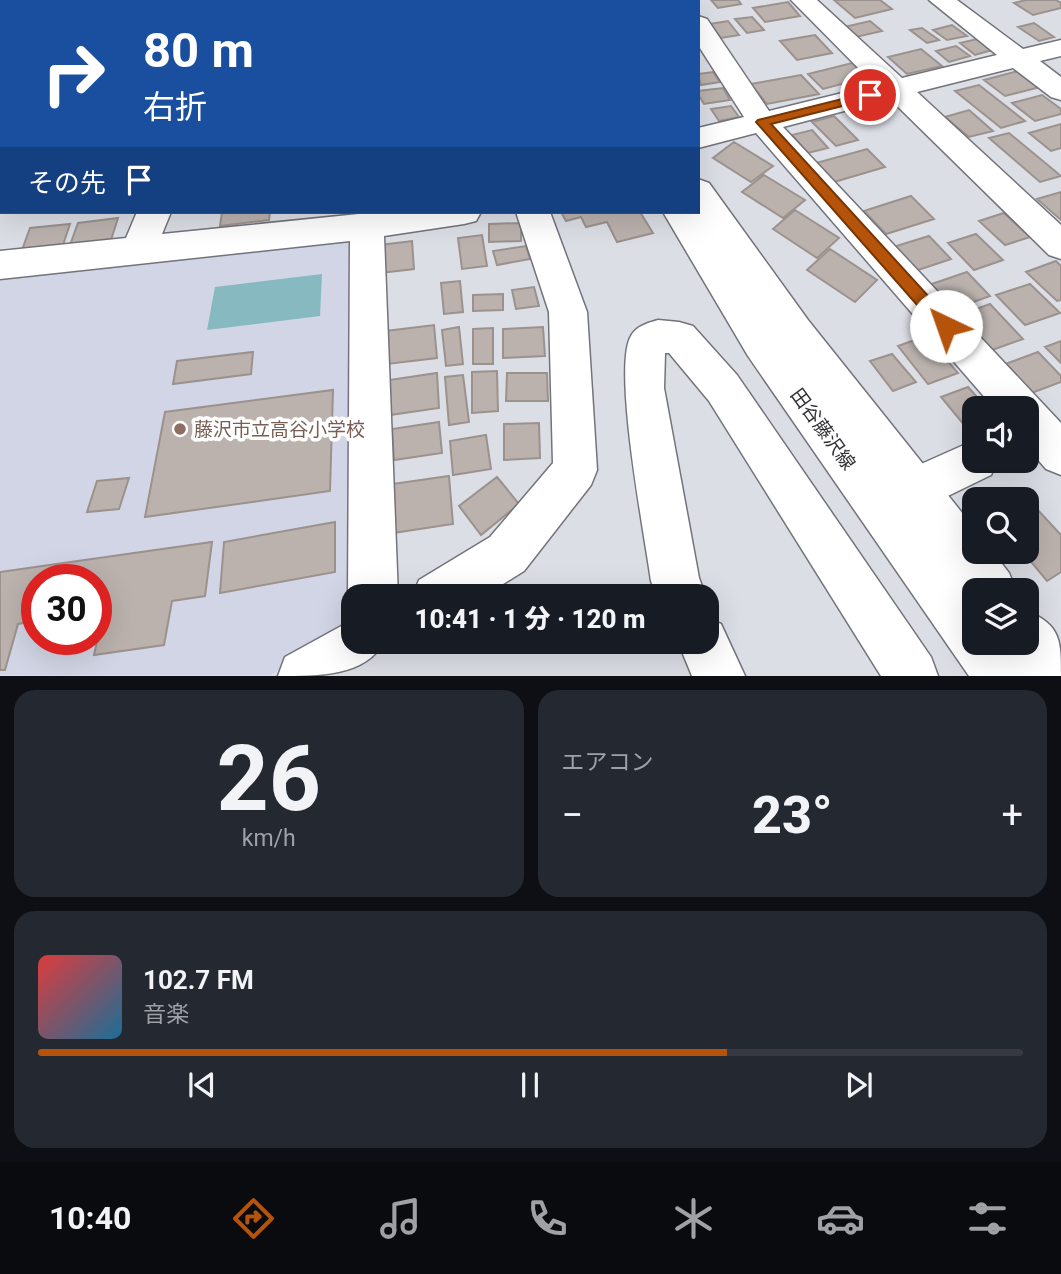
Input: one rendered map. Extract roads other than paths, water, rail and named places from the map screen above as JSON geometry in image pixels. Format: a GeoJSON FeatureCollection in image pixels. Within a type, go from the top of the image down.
{"type":"FeatureCollection","features":[{"type":"Feature","properties":{"kind":"street"},"geometry":{"type":"LineString","coordinates":[[803,0],[1061,246]]}},
{"type":"Feature","properties":{"kind":"street"},"geometry":{"type":"LineString","coordinates":[[941,0],[1061,92]]}},
{"type":"Feature","properties":{"kind":"street"},"geometry":{"type":"LineString","coordinates":[[700,27],[762,122],[1011,396]]}},
{"type":"Feature","properties":{"kind":"street"},"geometry":{"type":"LineString","coordinates":[[700,138],[1061,48]]}},
{"type":"Feature","properties":{"kind":"street","name":"田谷藤沢線"},"geometry":{"type":"LineString","coordinates":[[700,194],[794,331],[983,578]]}},
{"type":"Feature","properties":{"kind":"street"},"geometry":{"type":"LineString","coordinates":[[139,249],[153,214]]}},
{"type":"Feature","properties":{"kind":"street"},"geometry":{"type":"LineString","coordinates":[[0,265],[367,226],[450,214]]}},
{"type":"Feature","properties":{"kind":"street"},"geometry":{"type":"LineString","coordinates":[[457,584],[507,554],[575,470],[568,312],[534,214]]}},
{"type":"Feature","properties":{"kind":"street","name":"田谷藤沢線"},"geometry":{"type":"LineString","coordinates":[[681,214],[762,344],[962,622]]}},
{"type":"Feature","properties":{"kind":"street"},"geometry":{"type":"LineString","coordinates":[[367,226],[373,584]]}},
{"type":"Feature","properties":{"kind":"street"},"geometry":{"type":"LineString","coordinates":[[676,584],[644,388],[646,344],[658,336],[679,338],[723,388],[912,676]]}},
{"type":"Feature","properties":{"kind":"street"},"geometry":{"type":"LineString","coordinates":[[917,489],[962,467]]}},
{"type":"Feature","properties":{"kind":"street"},"geometry":{"type":"LineString","coordinates":[[1039,652],[1057,676]]}},
{"type":"Feature","properties":{"kind":"street"},"geometry":{"type":"LineString","coordinates":[[304,676],[341,653]]}},
{"type":"Feature","properties":{"kind":"street"},"geometry":{"type":"LineString","coordinates":[[709,654],[719,676]]}},
{"type":"Feature","properties":{"kind":"street","name":"田谷藤沢線"},"geometry":{"type":"LineString","coordinates":[[986,655],[1001,676]]}},
{"type":"Feature","properties":{"kind":"water"},"geometry":{"type":"Polygon","coordinates":[[[322,274],[320,316],[207,330],[215,287],[322,274]]]}},
{"type":"Feature","properties":{"kind":"place","name":"藤沢市立高谷小学校"},"geometry":{"type":"Point","coordinates":[180,429]}}]}
